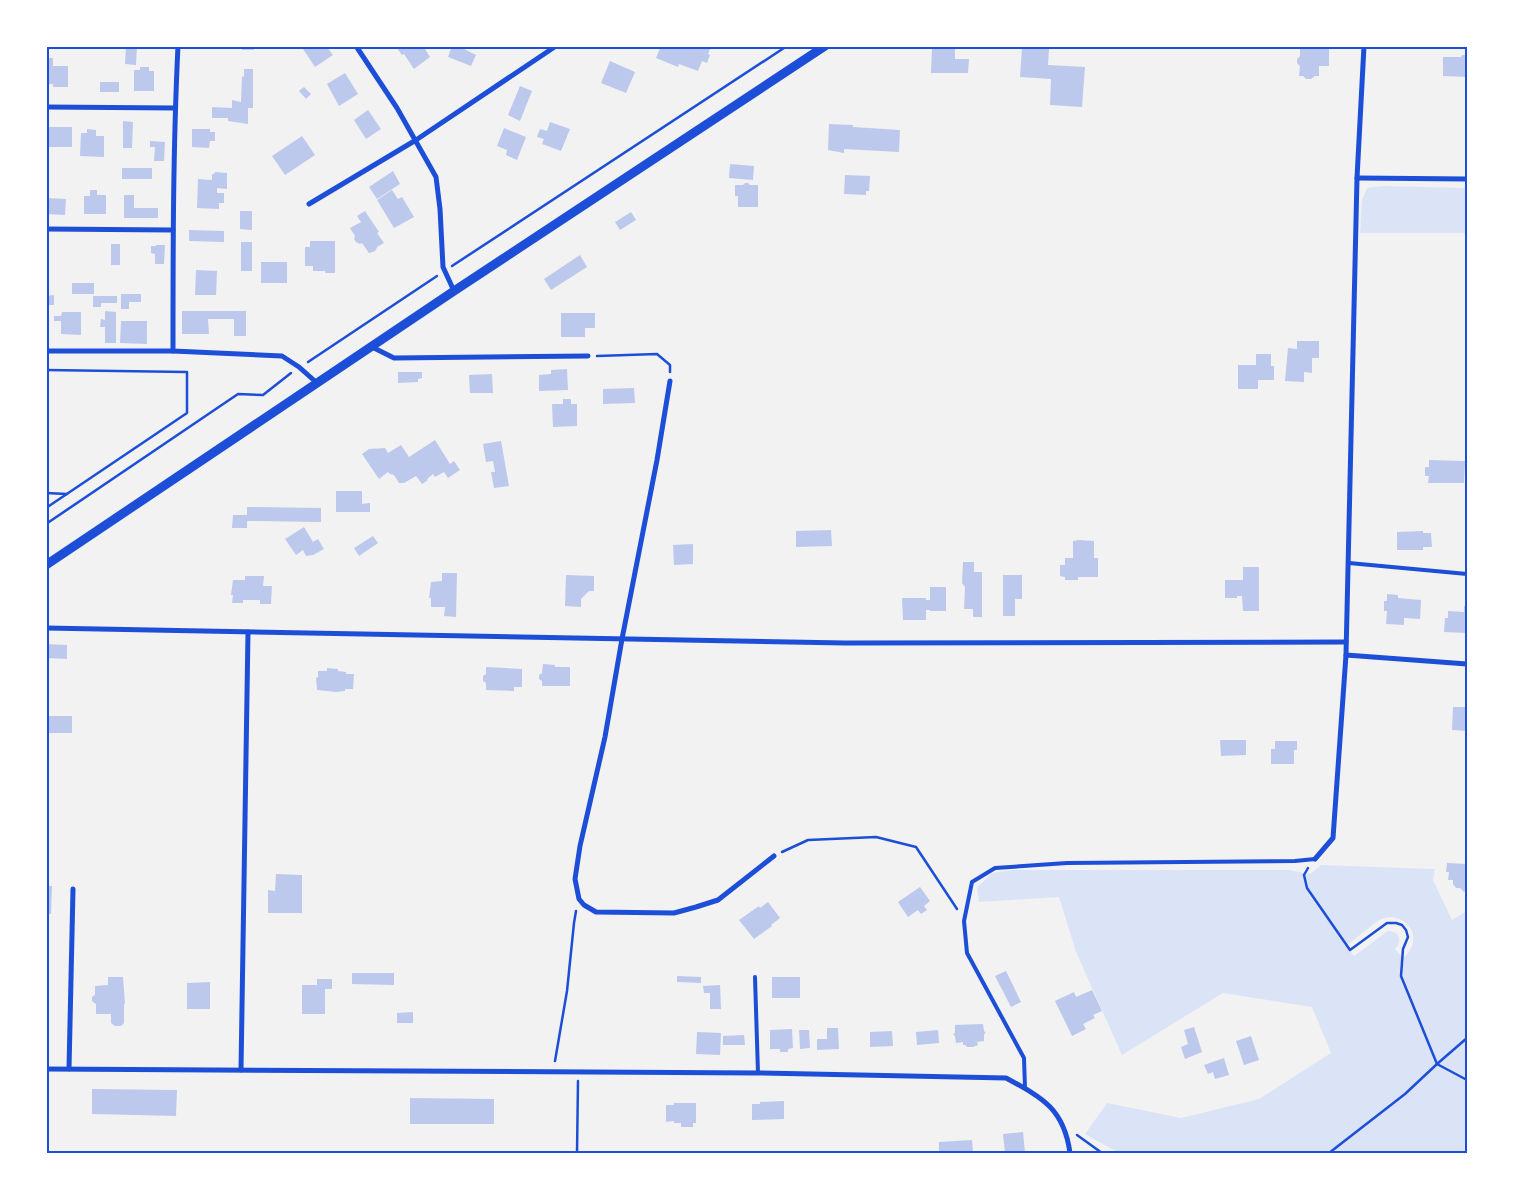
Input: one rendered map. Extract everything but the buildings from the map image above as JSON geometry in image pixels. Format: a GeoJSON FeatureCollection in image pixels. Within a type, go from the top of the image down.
{"type":"FeatureCollection","features":[{"type":"Feature","properties":{"kind":"street"},"geometry":{"type":"LineString","coordinates":[[173,351],[175,108],[178,46]]}},
{"type":"Feature","properties":{"kind":"street"},"geometry":{"type":"LineString","coordinates":[[356,46],[397,108],[436,177],[440,209],[442,267],[454,291]]}},
{"type":"Feature","properties":{"kind":"street"},"geometry":{"type":"LineString","coordinates":[[309,204],[416,140],[556,46]]}},
{"type":"Feature","properties":{"kind":"street"},"geometry":{"type":"LineString","coordinates":[[46,565],[454,291],[825,46]]}},
{"type":"Feature","properties":{"kind":"street"},"geometry":{"type":"LineString","coordinates":[[1315,859],[1332,838],[1346,654],[1357,178],[1364,46]]}},
{"type":"Feature","properties":{"kind":"street"},"geometry":{"type":"LineString","coordinates":[[46,108],[175,108]]}},
{"type":"Feature","properties":{"kind":"street"},"geometry":{"type":"LineString","coordinates":[[1357,178],[1467,179]]}},
{"type":"Feature","properties":{"kind":"street"},"geometry":{"type":"LineString","coordinates":[[46,229],[173,230]]}},
{"type":"Feature","properties":{"kind":"street"},"geometry":{"type":"LineString","coordinates":[[372,347],[394,358],[588,356]]}},
{"type":"Feature","properties":{"kind":"street"},"geometry":{"type":"LineString","coordinates":[[46,351],[173,351],[282,356],[300,367],[317,383]]}},
{"type":"Feature","properties":{"kind":"street"},"geometry":{"type":"LineString","coordinates":[[670,381],[605,737],[575,879],[579,899],[584,906],[596,912],[674,913],[718,900],[774,856]]}},
{"type":"Feature","properties":{"kind":"street"},"geometry":{"type":"LineString","coordinates":[[46,628],[846,643],[1346,642]]}},
{"type":"Feature","properties":{"kind":"street"},"geometry":{"type":"LineString","coordinates":[[241,1070],[248,632]]}},
{"type":"Feature","properties":{"kind":"street"},"geometry":{"type":"LineString","coordinates":[[1346,654],[1467,664]]}},
{"type":"Feature","properties":{"kind":"street"},"geometry":{"type":"LineString","coordinates":[[69,1069],[73,889]]}},
{"type":"Feature","properties":{"kind":"street"},"geometry":{"type":"LineString","coordinates":[[46,1069],[758,1073],[1006,1078],[1033,1092],[1057,1113],[1067,1136],[1070,1153]]}},
{"type":"Feature","properties":{"kind":"lane"},"geometry":{"type":"LineString","coordinates":[[1349,563],[1467,574]]}},
{"type":"Feature","properties":{"kind":"lane"},"geometry":{"type":"LineString","coordinates":[[1025,1088],[1024,1058],[967,953],[964,921],[972,882],[995,868],[1067,863],[1296,861],[1315,859]]}},
{"type":"Feature","properties":{"kind":"lane"},"geometry":{"type":"LineString","coordinates":[[755,977],[758,1073]]}},
{"type":"Feature","properties":{"kind":"path"},"geometry":{"type":"LineString","coordinates":[[46,524],[238,394],[263,395],[300,367],[444,271],[787,46]]}},
{"type":"Feature","properties":{"kind":"path"},"geometry":{"type":"LineString","coordinates":[[588,356],[612,357],[657,354],[670,365],[670,381]]}},
{"type":"Feature","properties":{"kind":"path"},"geometry":{"type":"LineString","coordinates":[[46,370],[187,372],[187,413],[46,508]]}},
{"type":"Feature","properties":{"kind":"path"},"geometry":{"type":"LineString","coordinates":[[46,493],[67,494]]}},
{"type":"Feature","properties":{"kind":"path"},"geometry":{"type":"LineString","coordinates":[[774,856],[808,840],[876,838],[916,847],[964,921]]}},
{"type":"Feature","properties":{"kind":"path"},"geometry":{"type":"LineString","coordinates":[[1315,859],[1304,875],[1307,888],[1350,950],[1387,923],[1402,925],[1406,930],[1408,937],[1403,949],[1400,976],[1436,1064],[1467,1080]]}},
{"type":"Feature","properties":{"kind":"path"},"geometry":{"type":"LineString","coordinates":[[553,1073],[567,991],[574,924],[579,899]]}},
{"type":"Feature","properties":{"kind":"path"},"geometry":{"type":"LineString","coordinates":[[1329,1153],[1405,1094],[1467,1038]]}},
{"type":"Feature","properties":{"kind":"path"},"geometry":{"type":"LineString","coordinates":[[577,1153],[579,1072]]}},
{"type":"Feature","properties":{"kind":"path"},"geometry":{"type":"LineString","coordinates":[[1062,1125],[1102,1153]]}},
{"type":"Feature","properties":{"kind":"shaded area"},"geometry":{"type":"Polygon","coordinates":[[[1381,186],[1467,188],[1467,233],[1360,233],[1362,200],[1367,188],[1381,186]]]}},
{"type":"Feature","properties":{"kind":"shaded area"},"geometry":{"type":"Polygon","coordinates":[[[1321,865],[1435,869],[1433,880],[1452,920],[1467,911],[1467,1153],[1119,1153],[1085,1134],[1107,1103],[1181,1118],[1259,1099],[1331,1053],[1312,1007],[1223,993],[1122,1055],[1076,952],[1059,897],[979,902],[977,888],[992,873],[1013,870],[1289,870],[1310,874],[1321,865]],[[1388,917],[1379,920],[1346,946],[1354,956],[1388,931],[1392,931],[1399,937],[1399,942],[1395,949],[1403,958],[1409,952],[1412,945],[1412,932],[1409,926],[1396,918],[1388,917]]]}}]}
